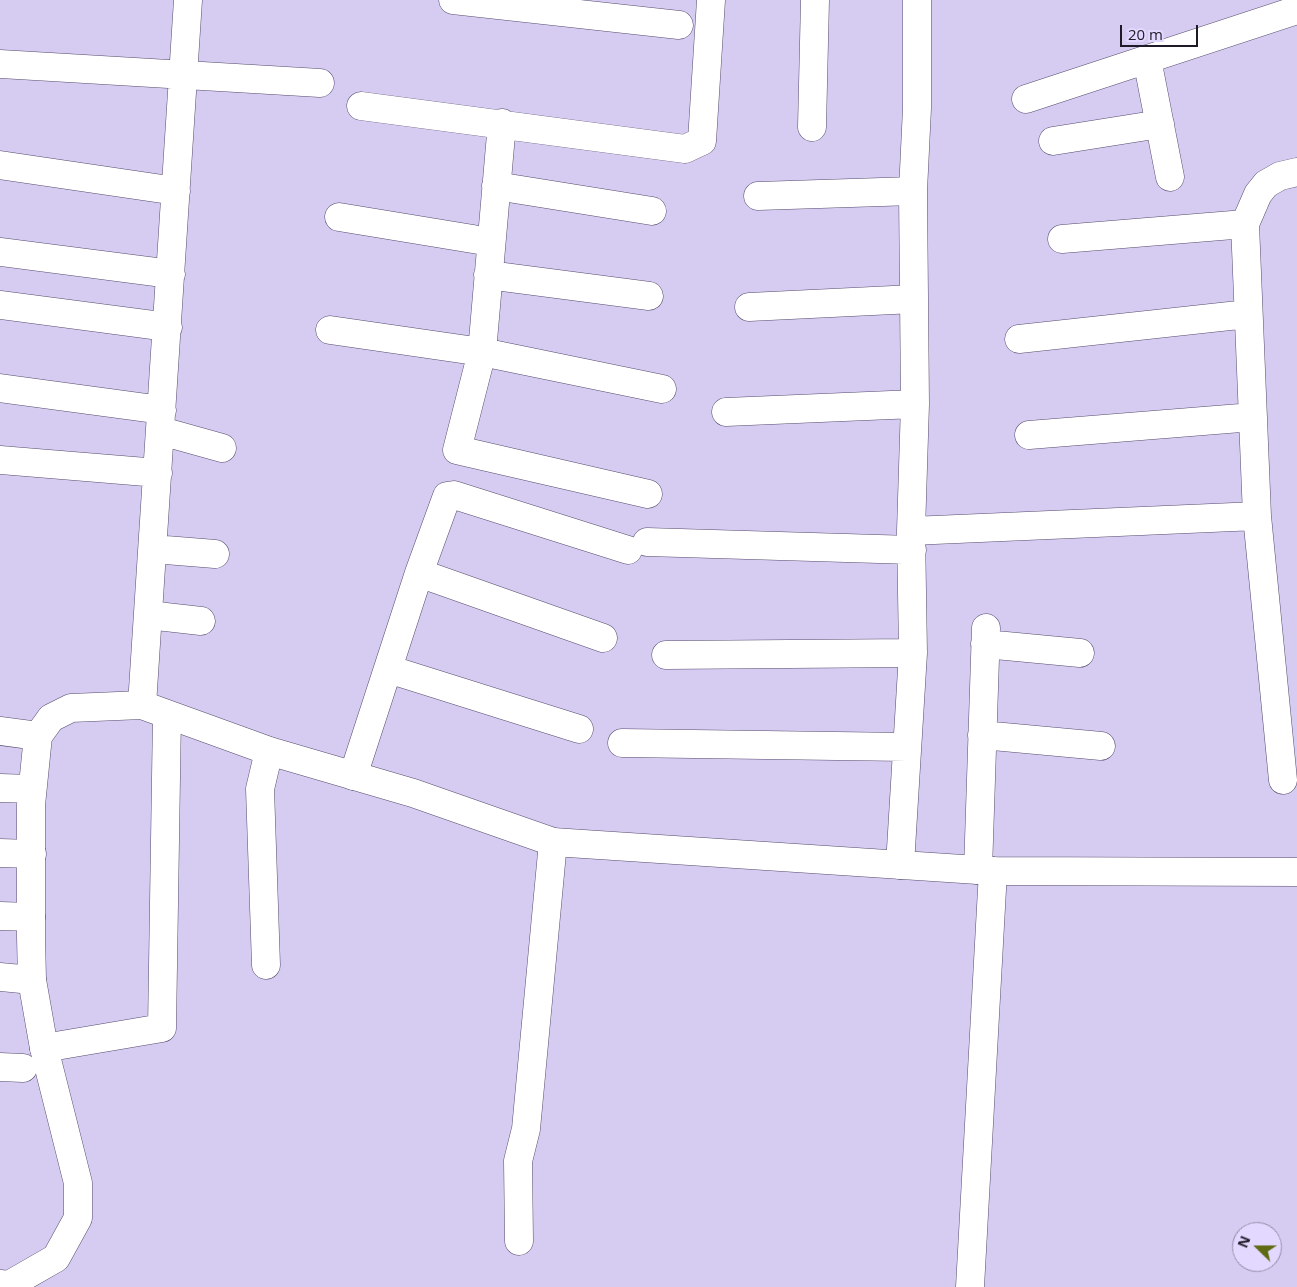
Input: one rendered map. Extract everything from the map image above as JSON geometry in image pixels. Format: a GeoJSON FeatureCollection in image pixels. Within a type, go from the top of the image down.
{"type":"FeatureCollection","features":[{"type":"Feature","properties":{"kind":"street"},"geometry":{"type":"LineString","coordinates":[[142,705],[188,0]]}},
{"type":"Feature","properties":{"kind":"street"},"geometry":{"type":"LineString","coordinates":[[453,0],[538,5],[679,24]]}},
{"type":"Feature","properties":{"kind":"street"},"geometry":{"type":"LineString","coordinates":[[361,106],[685,149],[702,141],[711,0]]}},
{"type":"Feature","properties":{"kind":"street"},"geometry":{"type":"LineString","coordinates":[[812,127],[815,0]]}},
{"type":"Feature","properties":{"kind":"street"},"geometry":{"type":"LineString","coordinates":[[900,865],[913,653],[912,541],[915,404],[912,190],[916,108],[917,0]]}},
{"type":"Feature","properties":{"kind":"street"},"geometry":{"type":"LineString","coordinates":[[1026,99],[1297,10]]}},
{"type":"Feature","properties":{"kind":"street"},"geometry":{"type":"LineString","coordinates":[[1147,59],[1170,177]]}},
{"type":"Feature","properties":{"kind":"street"},"geometry":{"type":"LineString","coordinates":[[0,64],[320,83]]}},
{"type":"Feature","properties":{"kind":"street"},"geometry":{"type":"LineString","coordinates":[[502,124],[482,352],[457,450],[648,494]]}},
{"type":"Feature","properties":{"kind":"street"},"geometry":{"type":"LineString","coordinates":[[1053,142],[1160,124]]}},
{"type":"Feature","properties":{"kind":"street"},"geometry":{"type":"LineString","coordinates":[[0,165],[176,191]]}},
{"type":"Feature","properties":{"kind":"street"},"geometry":{"type":"LineString","coordinates":[[1283,780],[1257,516],[1245,224],[1258,194],[1266,184],[1280,176],[1297,172]]}},
{"type":"Feature","properties":{"kind":"street"},"geometry":{"type":"LineString","coordinates":[[496,186],[652,211]]}},
{"type":"Feature","properties":{"kind":"street"},"geometry":{"type":"LineString","coordinates":[[758,196],[912,190]]}},
{"type":"Feature","properties":{"kind":"street"},"geometry":{"type":"LineString","coordinates":[[339,217],[492,242]]}},
{"type":"Feature","properties":{"kind":"street"},"geometry":{"type":"LineString","coordinates":[[1062,239],[1245,224]]}},
{"type":"Feature","properties":{"kind":"street"},"geometry":{"type":"LineString","coordinates":[[0,252],[171,274]]}},
{"type":"Feature","properties":{"kind":"street"},"geometry":{"type":"LineString","coordinates":[[488,276],[649,296]]}},
{"type":"Feature","properties":{"kind":"street"},"geometry":{"type":"LineString","coordinates":[[749,307],[914,299]]}},
{"type":"Feature","properties":{"kind":"street"},"geometry":{"type":"LineString","coordinates":[[0,305],[168,327]]}},
{"type":"Feature","properties":{"kind":"street"},"geometry":{"type":"LineString","coordinates":[[1019,338],[1248,314]]}},
{"type":"Feature","properties":{"kind":"street"},"geometry":{"type":"LineString","coordinates":[[330,330],[482,352],[662,389]]}},
{"type":"Feature","properties":{"kind":"street"},"geometry":{"type":"LineString","coordinates":[[0,388],[162,420],[222,448]]}},
{"type":"Feature","properties":{"kind":"street"},"geometry":{"type":"LineString","coordinates":[[726,412],[915,404]]}},
{"type":"Feature","properties":{"kind":"street"},"geometry":{"type":"LineString","coordinates":[[1029,435],[1253,416]]}},
{"type":"Feature","properties":{"kind":"street"},"geometry":{"type":"LineString","coordinates":[[0,460],[158,472]]}},
{"type":"Feature","properties":{"kind":"street"},"geometry":{"type":"LineString","coordinates":[[353,776],[419,573],[447,496],[454,495],[637,546],[912,541],[1257,516]]}},
{"type":"Feature","properties":{"kind":"street"},"geometry":{"type":"LineString","coordinates":[[153,549],[215,554]]}},
{"type":"Feature","properties":{"kind":"street"},"geometry":{"type":"LineString","coordinates":[[419,573],[603,638]]}},
{"type":"Feature","properties":{"kind":"street"},"geometry":{"type":"LineString","coordinates":[[148,615],[201,621]]}},
{"type":"Feature","properties":{"kind":"street"},"geometry":{"type":"LineString","coordinates":[[970,1287],[986,871],[982,735],[986,636],[1080,653]]}},
{"type":"Feature","properties":{"kind":"street"},"geometry":{"type":"LineString","coordinates":[[666,655],[913,653]]}},
{"type":"Feature","properties":{"kind":"street"},"geometry":{"type":"LineString","coordinates":[[388,668],[579,728]]}},
{"type":"Feature","properties":{"kind":"street"},"geometry":{"type":"LineString","coordinates":[[6,1285],[56,1258],[78,1218],[78,1183],[44,1048],[32,980],[31,918],[32,789],[38,736],[51,718],[71,708],[142,705],[269,751],[413,793],[553,842],[986,871],[1297,872]]}},
{"type":"Feature","properties":{"kind":"street"},"geometry":{"type":"LineString","coordinates":[[44,1048],[162,1028],[168,715]]}},
{"type":"Feature","properties":{"kind":"street"},"geometry":{"type":"LineString","coordinates":[[0,731],[38,736]]}},
{"type":"Feature","properties":{"kind":"street"},"geometry":{"type":"LineString","coordinates":[[982,735],[1101,746]]}},
{"type":"Feature","properties":{"kind":"street"},"geometry":{"type":"LineString","coordinates":[[622,744],[907,748]]}},
{"type":"Feature","properties":{"kind":"street"},"geometry":{"type":"LineString","coordinates":[[266,965],[260,789],[269,751]]}},
{"type":"Feature","properties":{"kind":"street"},"geometry":{"type":"LineString","coordinates":[[0,788],[32,789]]}},
{"type":"Feature","properties":{"kind":"street"},"geometry":{"type":"LineString","coordinates":[[519,1241],[518,1161],[526,1130],[553,842]]}},
{"type":"Feature","properties":{"kind":"street"},"geometry":{"type":"LineString","coordinates":[[0,853],[32,854]]}},
{"type":"Feature","properties":{"kind":"street"},"geometry":{"type":"LineString","coordinates":[[0,916],[31,918]]}},
{"type":"Feature","properties":{"kind":"street"},"geometry":{"type":"LineString","coordinates":[[0,977],[32,980]]}}]}
